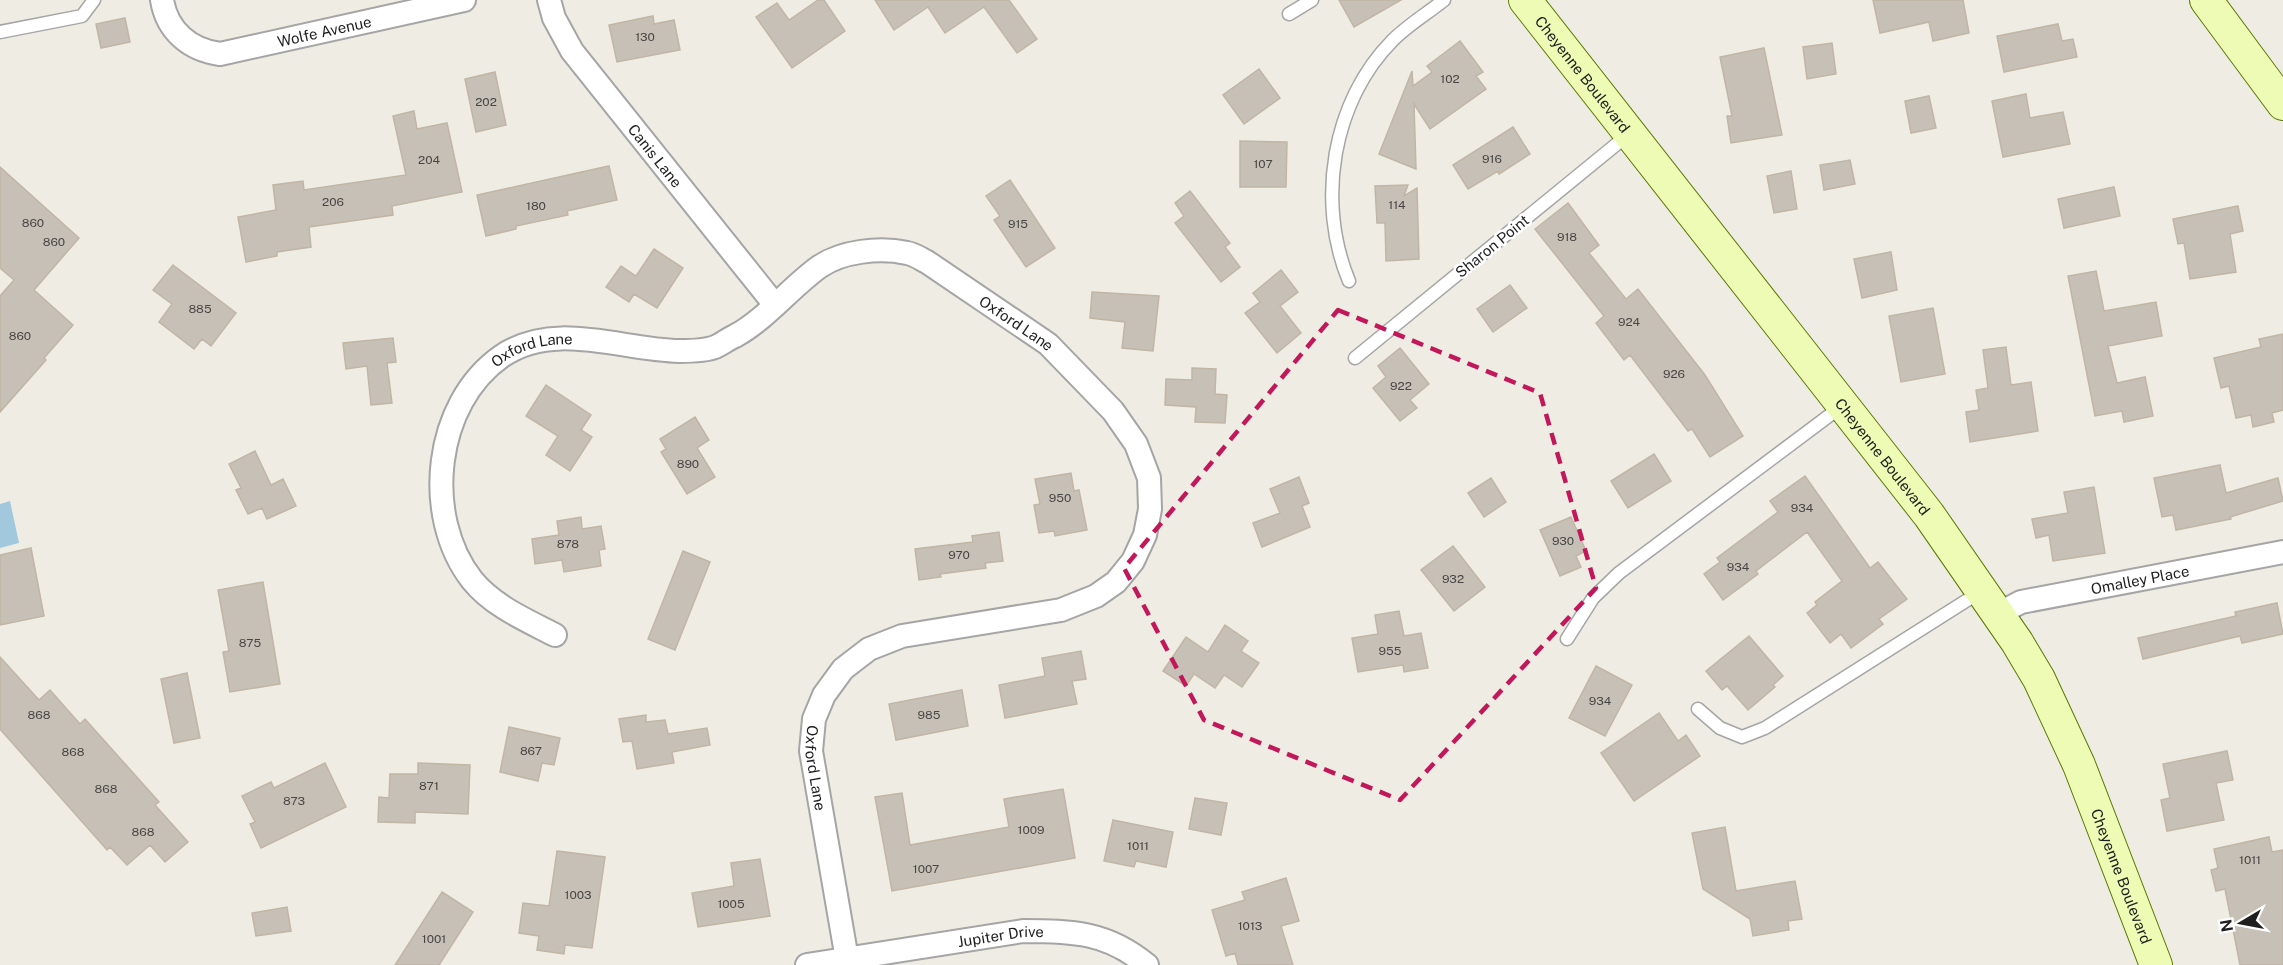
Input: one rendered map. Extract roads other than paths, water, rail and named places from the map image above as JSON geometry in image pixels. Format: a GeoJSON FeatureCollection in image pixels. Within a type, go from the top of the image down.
{"type":"FeatureCollection","features":[{"type":"Feature","properties":{"kind":"main road","name":"Cheyenne Boulevard"},"geometry":{"type":"LineString","coordinates":[[1525,0],[1929,515],[1990,603],[2039,679],[2079,765],[2156,965]]}},
{"type":"Feature","properties":{"kind":"main road"},"geometry":{"type":"LineString","coordinates":[[2206,0],[2283,104]]}},
{"type":"Feature","properties":{"kind":"street","name":"Wolfe Avenue"},"geometry":{"type":"LineString","coordinates":[[162,0],[163,9],[173,29],[203,52],[220,54],[464,0]]}},
{"type":"Feature","properties":{"kind":"street","name":"Canis Lane"},"geometry":{"type":"LineString","coordinates":[[549,0],[554,18],[572,51],[775,305]]}},
{"type":"Feature","properties":{"kind":"street","name":"Oxford Lane"},"geometry":{"type":"LineString","coordinates":[[555,635],[502,607],[473,581],[457,555],[446,520],[441,488],[445,453],[454,415],[475,382],[502,356],[531,342],[564,337],[662,351],[714,348],[741,332],[821,266],[846,256],[874,250],[908,253],[927,262],[1048,344],[1113,411],[1136,444],[1149,478],[1150,509],[1145,535],[1133,561],[1116,582],[1096,596],[1061,610],[902,636],[869,649],[843,669],[824,695],[814,719],[811,751],[847,961]]}},
{"type":"Feature","properties":{"kind":"street","name":"Omalley Place"},"geometry":{"type":"LineString","coordinates":[[1990,603],[2021,602],[2283,552]]}},
{"type":"Feature","properties":{"kind":"street","name":"Jupiter Drive"},"geometry":{"type":"LineString","coordinates":[[807,965],[847,961],[1023,931],[1058,931],[1097,936],[1132,952],[1147,965]]}},
{"type":"Feature","properties":{"kind":"lane"},"geometry":{"type":"LineString","coordinates":[[0,32],[82,16],[94,0]]}},
{"type":"Feature","properties":{"kind":"lane"},"geometry":{"type":"LineString","coordinates":[[1289,14],[1312,0]]}},
{"type":"Feature","properties":{"kind":"lane"},"geometry":{"type":"LineString","coordinates":[[1349,280],[1340,259],[1332,196],[1334,165],[1340,134],[1352,101],[1368,71],[1393,40],[1444,0]]}},
{"type":"Feature","properties":{"kind":"lane","name":"Sharon Point"},"geometry":{"type":"LineString","coordinates":[[1355,358],[1629,134]]}},
{"type":"Feature","properties":{"kind":"lane"},"geometry":{"type":"LineString","coordinates":[[1567,639],[1593,598],[1619,573],[1842,405]]}},
{"type":"Feature","properties":{"kind":"lane"},"geometry":{"type":"LineString","coordinates":[[1698,710],[1720,728],[1742,737],[1764,728],[1990,603]]}},
{"type":"Feature","properties":{"kind":"water"},"geometry":{"type":"Polygon","coordinates":[[[10,501],[19,543],[0,548],[0,504],[10,501]]]}}]}
